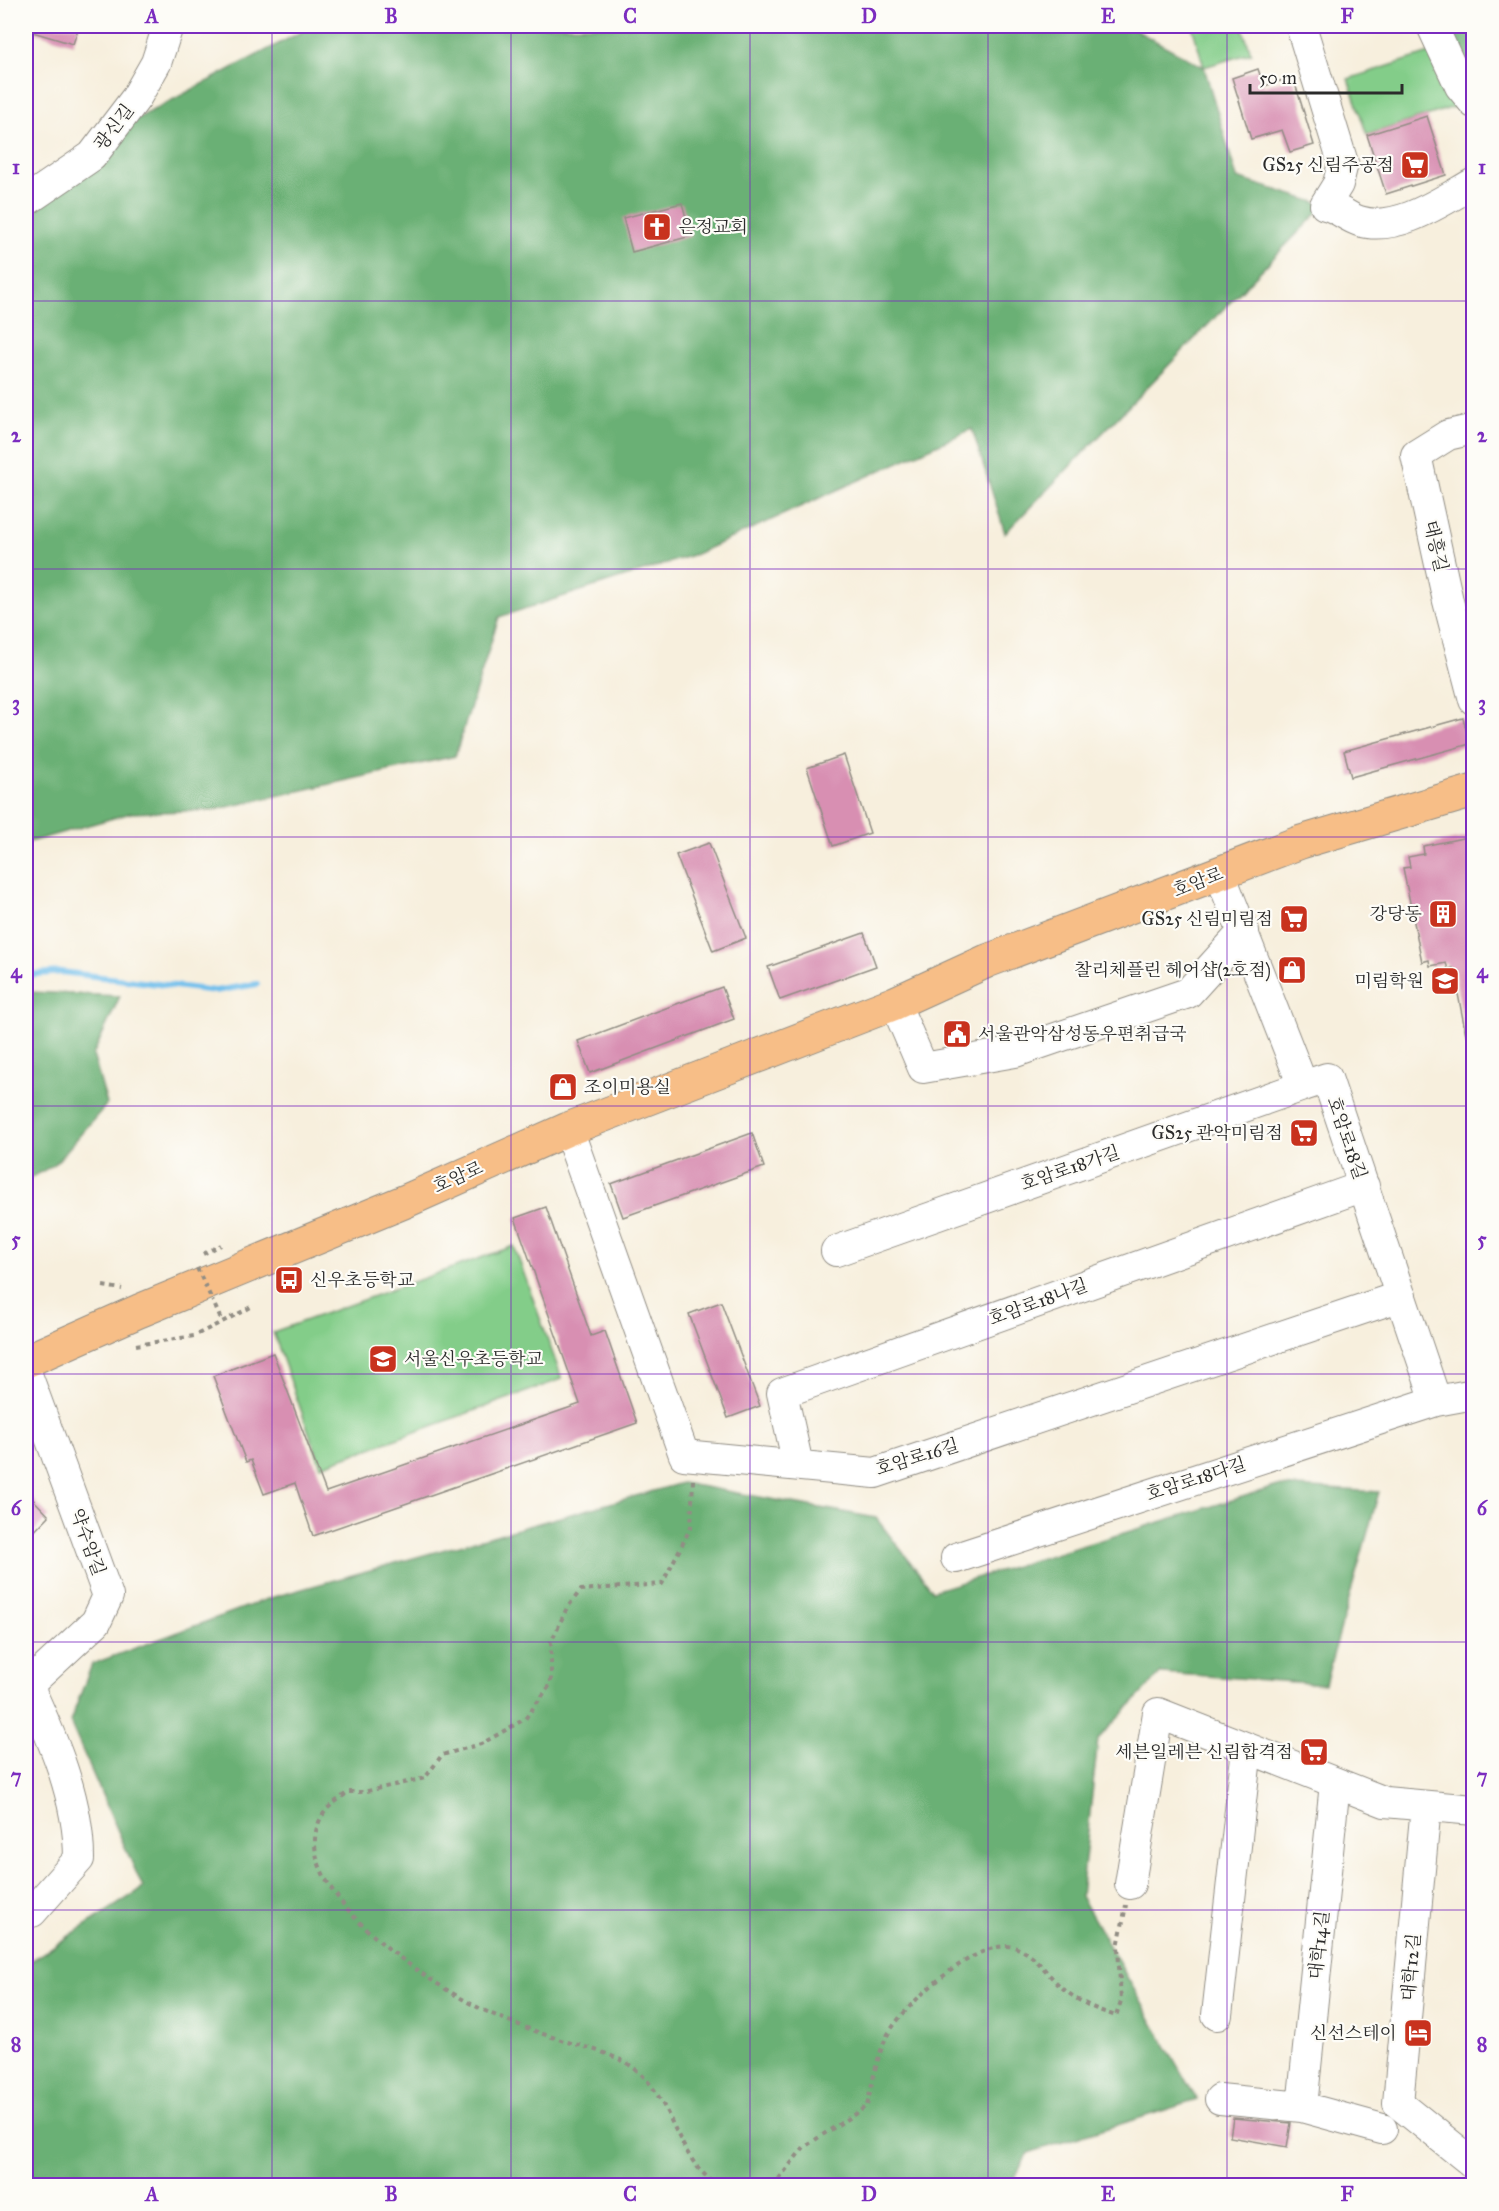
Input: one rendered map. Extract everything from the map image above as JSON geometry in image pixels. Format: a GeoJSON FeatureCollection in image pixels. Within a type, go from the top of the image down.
{"type":"FeatureCollection","features":[{"type":"Feature","properties":{"kind":"main road"},"geometry":{"type":"LineString","coordinates":[[26,1340],[107,1313],[508,1138],[931,967],[1295,831],[1473,781]]}},
{"type":"Feature","properties":{"kind":"main road","name":"호암로"},"geometry":{"type":"LineString","coordinates":[[26,1361],[139,1311],[405,1201],[568,1128],[895,1003],[987,961],[1301,842],[1473,791]]}},
{"type":"Feature","properties":{"kind":"street","name":"광신길"},"geometry":{"type":"LineString","coordinates":[[26,201],[92,156],[136,98],[156,63],[168,26]]}},
{"type":"Feature","properties":{"kind":"street"},"geometry":{"type":"LineString","coordinates":[[1301,26],[1343,163],[1338,184],[1325,205],[1339,208],[1361,221],[1378,223],[1410,217],[1473,183]]}},
{"type":"Feature","properties":{"kind":"street"},"geometry":{"type":"LineString","coordinates":[[1432,26],[1460,87],[1473,103]]}},
{"type":"Feature","properties":{"kind":"street","name":"태흥길"},"geometry":{"type":"LineString","coordinates":[[1473,429],[1448,435],[1416,455],[1473,700]]}},
{"type":"Feature","properties":{"kind":"street","name":"호암로18길"},"geometry":{"type":"LineString","coordinates":[[1220,873],[1303,1086],[1327,1078],[1436,1401]]}},
{"type":"Feature","properties":{"kind":"street"},"geometry":{"type":"LineString","coordinates":[[895,1003],[923,1068],[1015,1052],[1188,993],[1244,931]]}},
{"type":"Feature","properties":{"kind":"street","name":"호암로18가길"},"geometry":{"type":"LineString","coordinates":[[836,1251],[1303,1086]]}},
{"type":"Feature","properties":{"kind":"street"},"geometry":{"type":"LineString","coordinates":[[568,1128],[684,1455],[694,1456]]}},
{"type":"Feature","properties":{"kind":"street","name":"호암로18나길"},"geometry":{"type":"LineString","coordinates":[[798,1465],[782,1393],[1364,1186]]}},
{"type":"Feature","properties":{"kind":"street","name":"호암로16길"},"geometry":{"type":"LineString","coordinates":[[694,1456],[875,1473],[1401,1296]]}},
{"type":"Feature","properties":{"kind":"street","name":"약수암길"},"geometry":{"type":"LineString","coordinates":[[26,1372],[108,1596],[96,1622],[27,1686]]}},
{"type":"Feature","properties":{"kind":"street"},"geometry":{"type":"LineString","coordinates":[[1436,1401],[1473,1394]]}},
{"type":"Feature","properties":{"kind":"street","name":"호암로18다길"},"geometry":{"type":"LineString","coordinates":[[956,1558],[1436,1401]]}},
{"type":"Feature","properties":{"kind":"street"},"geometry":{"type":"LineString","coordinates":[[27,1686],[55,1745],[79,1831],[79,1859],[32,1912]]}},
{"type":"Feature","properties":{"kind":"street"},"geometry":{"type":"LineString","coordinates":[[1130,1884],[1158,1713],[1385,1802],[1473,1810]]}},
{"type":"Feature","properties":{"kind":"street"},"geometry":{"type":"LineString","coordinates":[[1217,2015],[1247,1748]]}},
{"type":"Feature","properties":{"kind":"street","name":"대학14길"},"geometry":{"type":"LineString","coordinates":[[1302,2107],[1335,1783]]}},
{"type":"Feature","properties":{"kind":"street","name":"대학12길"},"geometry":{"type":"LineString","coordinates":[[1426,1806],[1398,2103],[1473,2164]]}},
{"type":"Feature","properties":{"kind":"street"},"geometry":{"type":"LineString","coordinates":[[1221,2099],[1302,2107],[1382,2128]]}},
{"type":"Feature","properties":{"kind":"path"},"geometry":{"type":"LineString","coordinates":[[197,1268],[222,1321]]}},
{"type":"Feature","properties":{"kind":"path"},"geometry":{"type":"LineString","coordinates":[[103,1286],[120,1290],[130,1285]]}},
{"type":"Feature","properties":{"kind":"path"},"geometry":{"type":"LineString","coordinates":[[136,1345],[194,1336],[251,1307]]}},
{"type":"Feature","properties":{"kind":"path"},"geometry":{"type":"LineString","coordinates":[[694,1456],[691,1527],[662,1584],[581,1590],[567,1608],[551,1642],[551,1684],[525,1719],[481,1744],[442,1755],[425,1778],[363,1792],[348,1792],[324,1812],[316,1836],[317,1862],[335,1897],[366,1930],[439,1986],[489,2013],[629,2064],[648,2084],[669,2113],[692,2161],[720,2186]]}},
{"type":"Feature","properties":{"kind":"path"},"geometry":{"type":"LineString","coordinates":[[773,2186],[804,2147],[867,2106],[885,2039],[914,2001],[945,1974],[991,1948],[1015,1947],[1041,1964],[1076,2000],[1116,2016],[1122,2001],[1118,1947],[1130,1884]]}},
{"type":"Feature","properties":{"kind":"green space"},"geometry":{"type":"Polygon","coordinates":[[[312,26],[1128,26],[1204,67],[1237,178],[1325,205],[1005,533],[972,429],[696,554],[499,617],[455,756],[214,810],[131,813],[26,843],[26,201],[110,133],[312,26]]]}},
{"type":"Feature","properties":{"kind":"green space"},"geometry":{"type":"Polygon","coordinates":[[[1192,26],[1242,26],[1251,53],[1204,67],[1192,26]]]}},
{"type":"Feature","properties":{"kind":"green space"},"geometry":{"type":"Polygon","coordinates":[[[1432,26],[1473,26],[1473,103],[1432,26]]]}},
{"type":"Feature","properties":{"kind":"green space"},"geometry":{"type":"Polygon","coordinates":[[[1442,49],[1472,101],[1367,135],[1348,79],[1442,49]]]}},
{"type":"Feature","properties":{"kind":"green space"},"geometry":{"type":"Polygon","coordinates":[[[26,993],[120,996],[93,1055],[107,1104],[55,1164],[26,1181],[26,993]]]}},
{"type":"Feature","properties":{"kind":"green space"},"geometry":{"type":"Polygon","coordinates":[[[514,1246],[562,1379],[321,1466],[273,1332],[514,1246]]]}},
{"type":"Feature","properties":{"kind":"green space"},"geometry":{"type":"Polygon","coordinates":[[[682,1483],[876,1518],[933,1591],[1278,1486],[1379,1492],[1325,1684],[1161,1673],[1098,1739],[1081,1896],[1197,2100],[1028,2153],[1011,2185],[26,2185],[26,1964],[143,1888],[70,1722],[92,1664],[270,1598],[682,1483]]]}},
{"type":"Feature","properties":{"kind":"building"},"geometry":{"type":"Polygon","coordinates":[[[26,26],[79,26],[73,44],[26,30],[26,26]]]}},
{"type":"Feature","properties":{"kind":"building"},"geometry":{"type":"Polygon","coordinates":[[[1258,69],[1264,86],[1293,77],[1314,145],[1290,152],[1282,130],[1251,139],[1232,78],[1258,69]]]}},
{"type":"Feature","properties":{"kind":"building"},"geometry":{"type":"Polygon","coordinates":[[[1427,116],[1446,175],[1386,194],[1367,135],[1427,116]]]}},
{"type":"Feature","properties":{"kind":"building","name":"은정교회"},"geometry":{"type":"Polygon","coordinates":[[[682,203],[691,236],[632,252],[623,218],[682,203]]]}},
{"type":"Feature","properties":{"kind":"building"},"geometry":{"type":"Polygon","coordinates":[[[1463,718],[1470,744],[1351,777],[1344,751],[1463,718]]]}},
{"type":"Feature","properties":{"kind":"building"},"geometry":{"type":"Polygon","coordinates":[[[844,755],[870,833],[833,846],[807,768],[844,755]]]}},
{"type":"Feature","properties":{"kind":"building","name":"강당동"},"geometry":{"type":"Polygon","coordinates":[[[1473,836],[1473,1034],[1466,1035],[1453,968],[1448,969],[1446,963],[1430,966],[1429,960],[1422,962],[1403,868],[1410,867],[1408,857],[1424,854],[1423,846],[1473,836]]]}},
{"type":"Feature","properties":{"kind":"building"},"geometry":{"type":"Polygon","coordinates":[[[709,843],[746,938],[713,951],[676,855],[709,843]]]}},
{"type":"Feature","properties":{"kind":"building"},"geometry":{"type":"Polygon","coordinates":[[[864,933],[876,966],[780,1000],[768,967],[864,933]]]}},
{"type":"Feature","properties":{"kind":"building"},"geometry":{"type":"Polygon","coordinates":[[[722,987],[734,1019],[590,1073],[578,1041],[722,987]]]}},
{"type":"Feature","properties":{"kind":"building"},"geometry":{"type":"Polygon","coordinates":[[[752,1133],[764,1167],[623,1217],[611,1184],[752,1133]]]}},
{"type":"Feature","properties":{"kind":"building"},"geometry":{"type":"Polygon","coordinates":[[[546,1207],[591,1336],[605,1331],[637,1423],[313,1536],[295,1483],[264,1494],[251,1460],[246,1462],[213,1376],[273,1353],[326,1492],[580,1404],[515,1218],[546,1207]]]}},
{"type":"Feature","properties":{"kind":"building"},"geometry":{"type":"Polygon","coordinates":[[[721,1302],[760,1406],[728,1418],[689,1314],[721,1302]]]}},
{"type":"Feature","properties":{"kind":"building"},"geometry":{"type":"Polygon","coordinates":[[[26,1492],[49,1516],[26,1540],[26,1492]]]}},
{"type":"Feature","properties":{"kind":"building"},"geometry":{"type":"Polygon","coordinates":[[[1233,2118],[1291,2123],[1287,2147],[1230,2137],[1233,2118]]]}},
{"type":"Feature","properties":{"kind":"waterway"},"geometry":{"type":"LineString","coordinates":[[26,975],[61,972],[215,991],[257,984]]}},
{"type":"Feature","properties":{"kind":"place","name":"GS25 신림주공점"},"geometry":{"type":"Point","coordinates":[1415,165]}},
{"type":"Feature","properties":{"kind":"place","name":"은정교회"},"geometry":{"type":"Point","coordinates":[657,227]}},
{"type":"Feature","properties":{"kind":"place","name":"강당동"},"geometry":{"type":"Point","coordinates":[1443,914]}},
{"type":"Feature","properties":{"kind":"place","name":"GS25 신림미림점"},"geometry":{"type":"Point","coordinates":[1294,919]}},
{"type":"Feature","properties":{"kind":"place","name":"찰리체플린 헤어샵(2호점)"},"geometry":{"type":"Point","coordinates":[1292,970]}},
{"type":"Feature","properties":{"kind":"place","name":"미림학원"},"geometry":{"type":"Point","coordinates":[1445,981]}},
{"type":"Feature","properties":{"kind":"place","name":"서울관악삼성동우편취급국"},"geometry":{"type":"Point","coordinates":[957,1034]}},
{"type":"Feature","properties":{"kind":"place","name":"조이미용실"},"geometry":{"type":"Point","coordinates":[563,1087]}},
{"type":"Feature","properties":{"kind":"place","name":"GS25 관악미림점"},"geometry":{"type":"Point","coordinates":[1304,1133]}},
{"type":"Feature","properties":{"kind":"place","name":"신우초등학교"},"geometry":{"type":"Point","coordinates":[289,1280]}},
{"type":"Feature","properties":{"kind":"place","name":"서울신우초등학교"},"geometry":{"type":"Point","coordinates":[383,1359]}},
{"type":"Feature","properties":{"kind":"place","name":"세븐일레븐 신림합격점"},"geometry":{"type":"Point","coordinates":[1314,1752]}},
{"type":"Feature","properties":{"kind":"place","name":"신선스테이"},"geometry":{"type":"Point","coordinates":[1418,2033]}}]}
